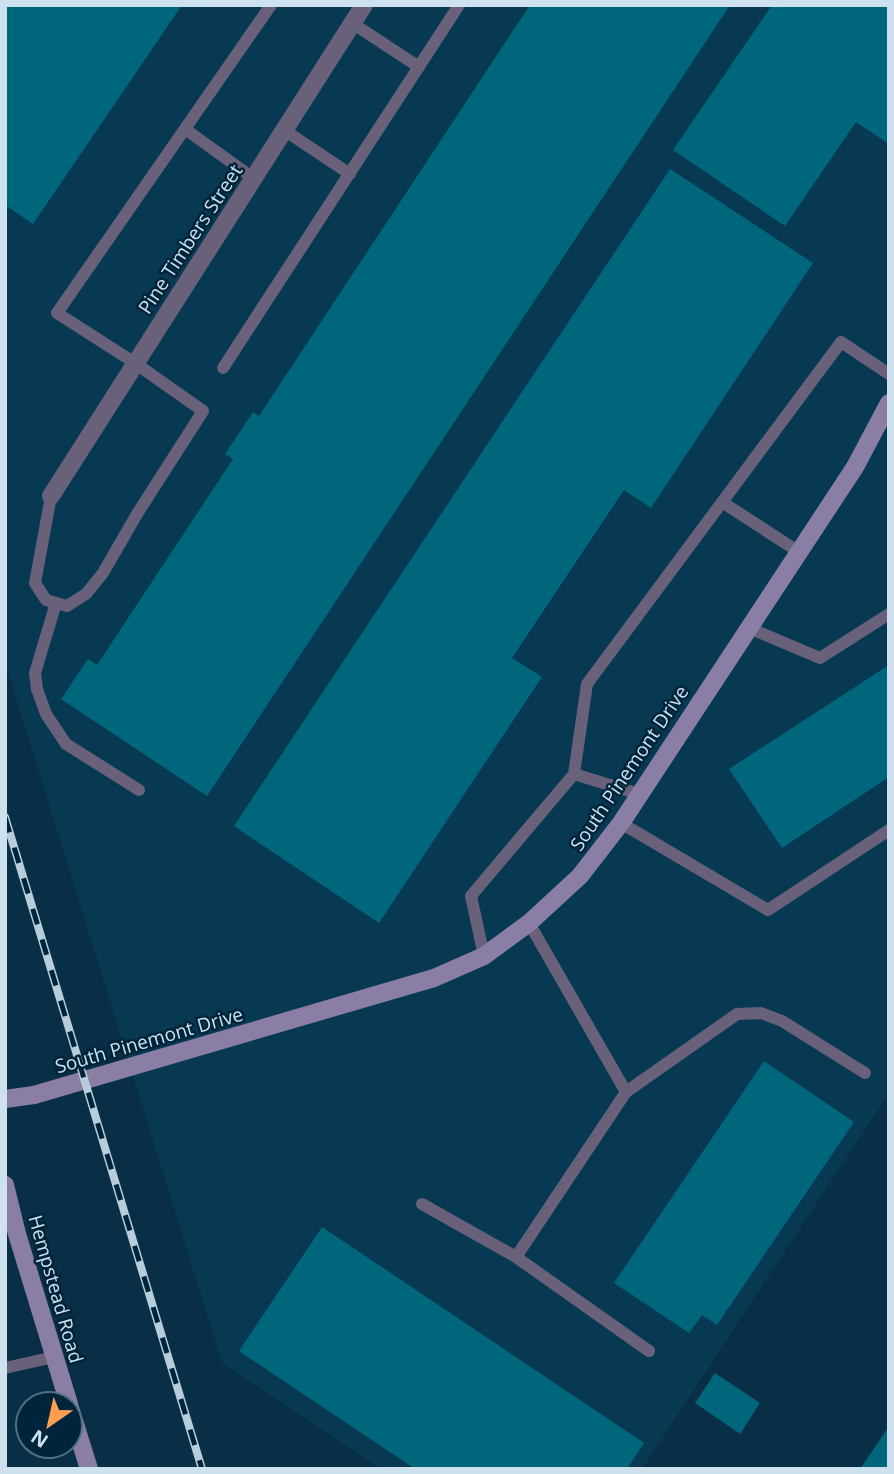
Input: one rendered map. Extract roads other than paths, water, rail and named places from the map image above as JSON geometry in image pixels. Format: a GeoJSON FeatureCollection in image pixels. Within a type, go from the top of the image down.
{"type":"FeatureCollection","features":[{"type":"Feature","properties":{"kind":"street","name":"Pine Timbers Street"},"geometry":{"type":"LineString","coordinates":[[51,496],[364,5]]}},
{"type":"Feature","properties":{"kind":"street","name":"South Pinemont Drive"},"geometry":{"type":"LineString","coordinates":[[5,1098],[34,1095],[434,978],[484,956],[529,923],[580,876],[621,823],[855,467],[889,403]]}},
{"type":"Feature","properties":{"kind":"street","name":"Hempstead Road"},"geometry":{"type":"LineString","coordinates":[[5,1185],[11,1227],[64,1390]]}},
{"type":"Feature","properties":{"kind":"lane"},"geometry":{"type":"LineString","coordinates":[[51,496],[35,583],[46,600],[67,606],[86,594],[103,573],[203,411],[57,313],[271,5]]}},
{"type":"Feature","properties":{"kind":"lane"},"geometry":{"type":"LineString","coordinates":[[223,368],[459,5]]}},
{"type":"Feature","properties":{"kind":"lane"},"geometry":{"type":"LineString","coordinates":[[352,23],[419,67]]}},
{"type":"Feature","properties":{"kind":"lane"},"geometry":{"type":"LineString","coordinates":[[186,129],[253,178]]}},
{"type":"Feature","properties":{"kind":"lane"},"geometry":{"type":"LineString","coordinates":[[284,130],[349,174]]}},
{"type":"Feature","properties":{"kind":"lane"},"geometry":{"type":"LineString","coordinates":[[484,956],[471,897],[575,774],[587,684],[841,342],[889,374]]}},
{"type":"Feature","properties":{"kind":"lane"},"geometry":{"type":"LineString","coordinates":[[722,502],[799,552]]}},
{"type":"Feature","properties":{"kind":"lane"},"geometry":{"type":"LineString","coordinates":[[56,603],[35,673],[37,689],[46,714],[66,744],[139,790]]}},
{"type":"Feature","properties":{"kind":"lane"},"geometry":{"type":"LineString","coordinates":[[749,628],[820,658],[889,614]]}},
{"type":"Feature","properties":{"kind":"lane"},"geometry":{"type":"LineString","coordinates":[[575,774],[639,794]]}},
{"type":"Feature","properties":{"kind":"lane"},"geometry":{"type":"LineString","coordinates":[[621,823],[768,910],[889,830]]}},
{"type":"Feature","properties":{"kind":"lane"},"geometry":{"type":"LineString","coordinates":[[529,923],[626,1092]]}},
{"type":"Feature","properties":{"kind":"lane"},"geometry":{"type":"LineString","coordinates":[[516,1256],[626,1092],[737,1014],[761,1013],[782,1021],[865,1073]]}},
{"type":"Feature","properties":{"kind":"lane"},"geometry":{"type":"LineString","coordinates":[[422,1204],[516,1256],[649,1351]]}},
{"type":"Feature","properties":{"kind":"lane"},"geometry":{"type":"LineString","coordinates":[[5,1368],[54,1357]]}},
{"type":"Feature","properties":{"kind":"railway"},"geometry":{"type":"LineString","coordinates":[[5,817],[202,1469]]}}]}
